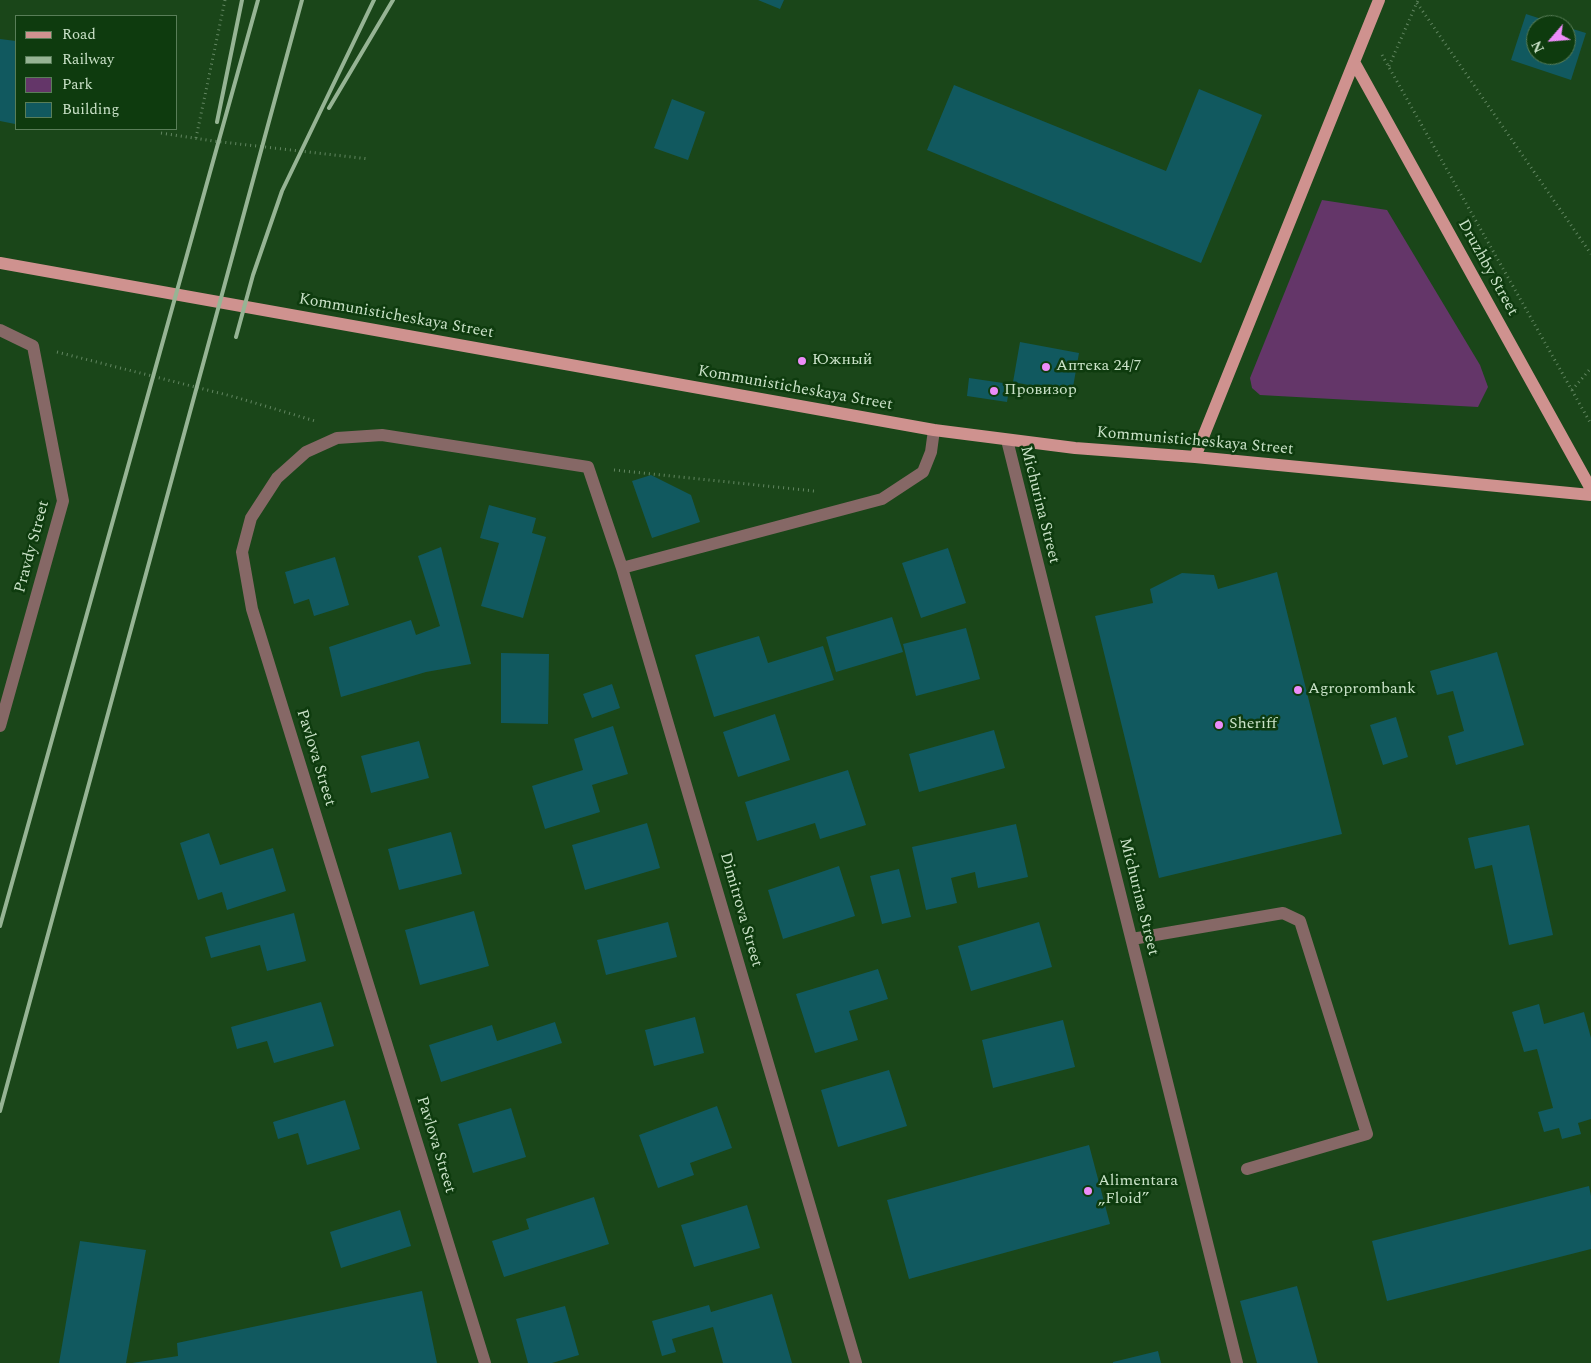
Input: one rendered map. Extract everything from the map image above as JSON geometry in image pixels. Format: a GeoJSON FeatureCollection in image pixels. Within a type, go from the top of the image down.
{"type":"FeatureCollection","features":[{"type":"Feature","properties":{"kind":"main road"},"geometry":{"type":"LineString","coordinates":[[1195,457],[1379,0]]}},
{"type":"Feature","properties":{"kind":"main road","name":"Druzhby Street"},"geometry":{"type":"LineString","coordinates":[[1354,62],[1591,489]]}},
{"type":"Feature","properties":{"kind":"main road","name":"Kommunisticheskaya Street"},"geometry":{"type":"LineString","coordinates":[[0,263],[934,430],[1075,448],[1195,457],[1591,495]]}},
{"type":"Feature","properties":{"kind":"street"},"geometry":{"type":"LineString","coordinates":[[0,330],[33,346]]}},
{"type":"Feature","properties":{"kind":"street","name":"Pravdy Street"},"geometry":{"type":"LineString","coordinates":[[0,726],[63,501],[33,346]]}},
{"type":"Feature","properties":{"kind":"street"},"geometry":{"type":"LineString","coordinates":[[622,568],[882,498],[923,472],[931,452],[934,430]]}},
{"type":"Feature","properties":{"kind":"street","name":"Pavlova Street"},"geometry":{"type":"LineString","coordinates":[[485,1363],[252,609],[242,552],[251,518],[277,478],[306,452],[337,438],[382,435],[588,467]]}},
{"type":"Feature","properties":{"kind":"street","name":"Michurina Street"},"geometry":{"type":"LineString","coordinates":[[1007,440],[1237,1363]]}},
{"type":"Feature","properties":{"kind":"street","name":"Dimitrova Street"},"geometry":{"type":"LineString","coordinates":[[588,467],[622,568],[856,1363]]}},
{"type":"Feature","properties":{"kind":"street"},"geometry":{"type":"LineString","coordinates":[[1132,939],[1283,913],[1300,920],[1367,1134],[1246,1169]]}},
{"type":"Feature","properties":{"kind":"path"},"geometry":{"type":"LineString","coordinates":[[196,138],[225,0]]}},
{"type":"Feature","properties":{"kind":"path"},"geometry":{"type":"LineString","coordinates":[[1389,67],[1417,2]]}},
{"type":"Feature","properties":{"kind":"path"},"geometry":{"type":"LineString","coordinates":[[1417,2],[1591,254]]}},
{"type":"Feature","properties":{"kind":"path"},"geometry":{"type":"LineString","coordinates":[[1367,30],[1591,424]]}},
{"type":"Feature","properties":{"kind":"path"},"geometry":{"type":"LineString","coordinates":[[162,133],[213,141],[369,159]]}},
{"type":"Feature","properties":{"kind":"path"},"geometry":{"type":"LineString","coordinates":[[33,346],[235,397],[305,418],[323,424],[337,438]]}},
{"type":"Feature","properties":{"kind":"path"},"geometry":{"type":"LineString","coordinates":[[1572,390],[1591,368]]}},
{"type":"Feature","properties":{"kind":"path"},"geometry":{"type":"LineString","coordinates":[[588,467],[823,492]]}},
{"type":"Feature","properties":{"kind":"green space"},"geometry":{"type":"Polygon","coordinates":[[[1322,200],[1387,210],[1480,365],[1488,387],[1478,407],[1260,395],[1252,388],[1250,378],[1322,200]]]}},
{"type":"Feature","properties":{"kind":"building"},"geometry":{"type":"Polygon","coordinates":[[[758,0],[784,0],[780,9],[758,0]]]}},
{"type":"Feature","properties":{"kind":"building"},"geometry":{"type":"Polygon","coordinates":[[[1526,14],[1529,15],[1526,15],[1526,65],[1511,60],[1526,14]]]}},
{"type":"Feature","properties":{"kind":"building"},"geometry":{"type":"Polygon","coordinates":[[[1576,30],[1586,33],[1576,64],[1576,30]]]}},
{"type":"Feature","properties":{"kind":"building"},"geometry":{"type":"Polygon","coordinates":[[[0,39],[15,41],[15,124],[0,121],[0,39]]]}},
{"type":"Feature","properties":{"kind":"building"},"geometry":{"type":"Polygon","coordinates":[[[1526,65],[1576,65],[1571,80],[1526,65]]]}},
{"type":"Feature","properties":{"kind":"building"},"geometry":{"type":"Polygon","coordinates":[[[954,85],[1166,171],[1199,89],[1262,115],[1201,263],[927,150],[954,85]]]}},
{"type":"Feature","properties":{"kind":"building"},"geometry":{"type":"Polygon","coordinates":[[[672,99],[705,112],[688,160],[654,148],[672,99]]]}},
{"type":"Feature","properties":{"kind":"building","name":"Аптека 24/7"},"geometry":{"type":"Polygon","coordinates":[[[1020,342],[1079,353],[1072,393],[1013,382],[1020,342]]]}},
{"type":"Feature","properties":{"kind":"building"},"geometry":{"type":"Polygon","coordinates":[[[969,378],[1010,384],[1007,402],[967,396],[969,378]]]}},
{"type":"Feature","properties":{"kind":"building"},"geometry":{"type":"Polygon","coordinates":[[[651,475],[691,495],[700,522],[652,538],[632,481],[651,475]]]}},
{"type":"Feature","properties":{"kind":"building"},"geometry":{"type":"Polygon","coordinates":[[[489,505],[536,518],[532,533],[546,537],[523,618],[481,606],[499,543],[480,538],[489,505]]]}},
{"type":"Feature","properties":{"kind":"building"},"geometry":{"type":"Polygon","coordinates":[[[441,547],[471,664],[426,672],[341,697],[329,647],[411,620],[416,635],[440,626],[418,556],[441,547]]]}},
{"type":"Feature","properties":{"kind":"building"},"geometry":{"type":"Polygon","coordinates":[[[948,548],[966,603],[921,618],[902,563],[948,548]]]}},
{"type":"Feature","properties":{"kind":"building"},"geometry":{"type":"Polygon","coordinates":[[[335,557],[349,605],[314,616],[309,599],[294,604],[285,572],[335,557]]]}},
{"type":"Feature","properties":{"kind":"building","name":"Sheriff"},"geometry":{"type":"Polygon","coordinates":[[[1277,572],[1342,834],[1159,878],[1095,616],[1153,603],[1150,589],[1182,573],[1214,575],[1218,589],[1277,572]]]}},
{"type":"Feature","properties":{"kind":"building"},"geometry":{"type":"Polygon","coordinates":[[[892,617],[903,652],[836,672],[826,637],[892,617]]]}},
{"type":"Feature","properties":{"kind":"building"},"geometry":{"type":"Polygon","coordinates":[[[966,628],[980,679],[916,696],[903,644],[966,628]]]}},
{"type":"Feature","properties":{"kind":"building"},"geometry":{"type":"Polygon","coordinates":[[[759,636],[768,663],[823,646],[834,680],[714,717],[695,655],[759,636]]]}},
{"type":"Feature","properties":{"kind":"building"},"geometry":{"type":"Polygon","coordinates":[[[1497,652],[1524,745],[1456,765],[1448,736],[1464,731],[1453,691],[1437,695],[1430,671],[1497,652]]]}},
{"type":"Feature","properties":{"kind":"building"},"geometry":{"type":"Polygon","coordinates":[[[501,653],[549,654],[548,724],[501,723],[501,653]]]}},
{"type":"Feature","properties":{"kind":"building"},"geometry":{"type":"Polygon","coordinates":[[[612,684],[620,708],[592,718],[583,694],[612,684]]]}},
{"type":"Feature","properties":{"kind":"building"},"geometry":{"type":"Polygon","coordinates":[[[775,714],[790,760],[738,777],[723,732],[775,714]]]}},
{"type":"Feature","properties":{"kind":"building"},"geometry":{"type":"Polygon","coordinates":[[[1396,717],[1408,757],[1383,765],[1370,725],[1396,717]]]}},
{"type":"Feature","properties":{"kind":"building"},"geometry":{"type":"Polygon","coordinates":[[[613,726],[628,774],[592,785],[600,812],[545,829],[532,786],[583,770],[574,739],[613,726]]]}},
{"type":"Feature","properties":{"kind":"building"},"geometry":{"type":"Polygon","coordinates":[[[994,730],[1005,768],[919,792],[909,754],[994,730]]]}},
{"type":"Feature","properties":{"kind":"building"},"geometry":{"type":"Polygon","coordinates":[[[419,741],[429,778],[371,793],[361,756],[419,741]]]}},
{"type":"Feature","properties":{"kind":"building"},"geometry":{"type":"Polygon","coordinates":[[[848,770],[866,825],[820,839],[815,823],[757,841],[745,802],[848,770]]]}},
{"type":"Feature","properties":{"kind":"building"},"geometry":{"type":"Polygon","coordinates":[[[647,823],[660,868],[585,890],[572,845],[647,823]]]}},
{"type":"Feature","properties":{"kind":"building"},"geometry":{"type":"Polygon","coordinates":[[[1016,824],[1028,877],[978,888],[975,872],[951,878],[957,903],[926,910],[912,847],[1016,824]]]}},
{"type":"Feature","properties":{"kind":"building"},"geometry":{"type":"Polygon","coordinates":[[[1529,825],[1553,935],[1509,945],[1492,865],[1475,869],[1468,838],[1529,825]]]}},
{"type":"Feature","properties":{"kind":"building"},"geometry":{"type":"Polygon","coordinates":[[[451,832],[462,874],[399,890],[388,849],[451,832]]]}},
{"type":"Feature","properties":{"kind":"building"},"geometry":{"type":"Polygon","coordinates":[[[209,833],[220,865],[273,848],[286,891],[227,910],[222,892],[198,900],[180,843],[209,833]]]}},
{"type":"Feature","properties":{"kind":"building"},"geometry":{"type":"Polygon","coordinates":[[[839,866],[855,916],[783,939],[768,890],[839,866]]]}},
{"type":"Feature","properties":{"kind":"building"},"geometry":{"type":"Polygon","coordinates":[[[899,869],[911,917],[882,924],[870,876],[899,869]]]}},
{"type":"Feature","properties":{"kind":"building"},"geometry":{"type":"Polygon","coordinates":[[[474,911],[489,966],[420,985],[405,930],[474,911]]]}},
{"type":"Feature","properties":{"kind":"building"},"geometry":{"type":"Polygon","coordinates":[[[294,913],[306,961],[267,971],[260,945],[211,958],[205,937],[294,913]]]}},
{"type":"Feature","properties":{"kind":"building"},"geometry":{"type":"Polygon","coordinates":[[[668,922],[677,957],[606,975],[597,940],[668,922]]]}},
{"type":"Feature","properties":{"kind":"building"},"geometry":{"type":"Polygon","coordinates":[[[1039,922],[1052,967],[971,991],[958,946],[1039,922]]]}},
{"type":"Feature","properties":{"kind":"building"},"geometry":{"type":"Polygon","coordinates":[[[878,969],[888,999],[849,1011],[858,1040],[815,1053],[796,994],[878,969]]]}},
{"type":"Feature","properties":{"kind":"building"},"geometry":{"type":"Polygon","coordinates":[[[321,1002],[334,1046],[274,1063],[267,1041],[237,1049],[231,1027],[321,1002]]]}},
{"type":"Feature","properties":{"kind":"building"},"geometry":{"type":"Polygon","coordinates":[[[1539,1004],[1544,1024],[1584,1012],[1591,1038],[1591,1119],[1578,1123],[1581,1134],[1562,1139],[1559,1128],[1544,1132],[1538,1112],[1553,1108],[1537,1049],[1524,1052],[1512,1012],[1539,1004]]]}},
{"type":"Feature","properties":{"kind":"building"},"geometry":{"type":"Polygon","coordinates":[[[695,1017],[704,1053],[654,1066],[645,1030],[695,1017]]]}},
{"type":"Feature","properties":{"kind":"building"},"geometry":{"type":"Polygon","coordinates":[[[1063,1020],[1075,1067],[993,1088],[982,1040],[1063,1020]]]}},
{"type":"Feature","properties":{"kind":"building"},"geometry":{"type":"Polygon","coordinates":[[[555,1022],[562,1043],[441,1082],[429,1045],[492,1025],[497,1041],[555,1022]]]}},
{"type":"Feature","properties":{"kind":"building"},"geometry":{"type":"Polygon","coordinates":[[[889,1070],[907,1126],[838,1147],[821,1090],[889,1070]]]}},
{"type":"Feature","properties":{"kind":"building"},"geometry":{"type":"Polygon","coordinates":[[[345,1100],[360,1149],[307,1165],[298,1133],[278,1139],[273,1122],[345,1100]]]}},
{"type":"Feature","properties":{"kind":"building"},"geometry":{"type":"Polygon","coordinates":[[[717,1106],[732,1148],[690,1163],[694,1175],[658,1188],[639,1135],[717,1106]]]}},
{"type":"Feature","properties":{"kind":"building"},"geometry":{"type":"Polygon","coordinates":[[[511,1108],[526,1157],[473,1173],[458,1124],[511,1108]]]}},
{"type":"Feature","properties":{"kind":"building"},"geometry":{"type":"Polygon","coordinates":[[[1089,1145],[1110,1224],[909,1279],[887,1200],[1089,1145]]]}},
{"type":"Feature","properties":{"kind":"building"},"geometry":{"type":"Polygon","coordinates":[[[1589,1186],[1591,1196],[1591,1249],[1387,1301],[1372,1241],[1589,1186]]]}},
{"type":"Feature","properties":{"kind":"building"},"geometry":{"type":"Polygon","coordinates":[[[594,1197],[609,1244],[504,1277],[492,1241],[529,1229],[526,1219],[594,1197]]]}},
{"type":"Feature","properties":{"kind":"building"},"geometry":{"type":"Polygon","coordinates":[[[747,1205],[760,1248],[694,1267],[681,1225],[747,1205]]]}},
{"type":"Feature","properties":{"kind":"building"},"geometry":{"type":"Polygon","coordinates":[[[400,1210],[411,1246],[341,1268],[330,1232],[400,1210]]]}},
{"type":"Feature","properties":{"kind":"building"},"geometry":{"type":"Polygon","coordinates":[[[80,1241],[146,1250],[126,1363],[59,1363],[80,1241]]]}},
{"type":"Feature","properties":{"kind":"building"},"geometry":{"type":"Polygon","coordinates":[[[1297,1286],[1318,1363],[1257,1363],[1240,1301],[1297,1286]]]}},
{"type":"Feature","properties":{"kind":"building"},"geometry":{"type":"Polygon","coordinates":[[[422,1291],[437,1363],[132,1363],[178,1356],[177,1343],[422,1291]]]}},
{"type":"Feature","properties":{"kind":"building"},"geometry":{"type":"Polygon","coordinates":[[[772,1294],[792,1363],[723,1363],[713,1327],[672,1339],[676,1352],[662,1356],[652,1321],[709,1305],[711,1312],[772,1294]]]}},
{"type":"Feature","properties":{"kind":"building"},"geometry":{"type":"Polygon","coordinates":[[[565,1306],[579,1355],[552,1363],[528,1363],[516,1319],[565,1306]]]}},
{"type":"Feature","properties":{"kind":"building"},"geometry":{"type":"Polygon","coordinates":[[[1158,1351],[1161,1363],[1113,1363],[1113,1362],[1158,1351]]]}},
{"type":"Feature","properties":{"kind":"railway"},"geometry":{"type":"LineString","coordinates":[[217,122],[242,0]]}},
{"type":"Feature","properties":{"kind":"railway"},"geometry":{"type":"LineString","coordinates":[[0,926],[258,0]]}},
{"type":"Feature","properties":{"kind":"railway"},"geometry":{"type":"LineString","coordinates":[[0,1111],[302,0]]}},
{"type":"Feature","properties":{"kind":"railway"},"geometry":{"type":"LineString","coordinates":[[236,337],[253,275],[282,191],[374,0]]}},
{"type":"Feature","properties":{"kind":"railway"},"geometry":{"type":"LineString","coordinates":[[329,108],[393,0]]}},
{"type":"Feature","properties":{"kind":"place","name":"Южный"},"geometry":{"type":"Point","coordinates":[802,361]}},
{"type":"Feature","properties":{"kind":"place","name":"Аптека 24/7"},"geometry":{"type":"Point","coordinates":[1046,367]}},
{"type":"Feature","properties":{"kind":"place","name":"Провизор"},"geometry":{"type":"Point","coordinates":[994,391]}},
{"type":"Feature","properties":{"kind":"place","name":"Agroprombank"},"geometry":{"type":"Point","coordinates":[1298,690]}},
{"type":"Feature","properties":{"kind":"place","name":"Sheriff"},"geometry":{"type":"Point","coordinates":[1219,725]}},
{"type":"Feature","properties":{"kind":"place","name":"Alimentara „Floid”"},"geometry":{"type":"Point","coordinates":[1088,1191]}}]}
